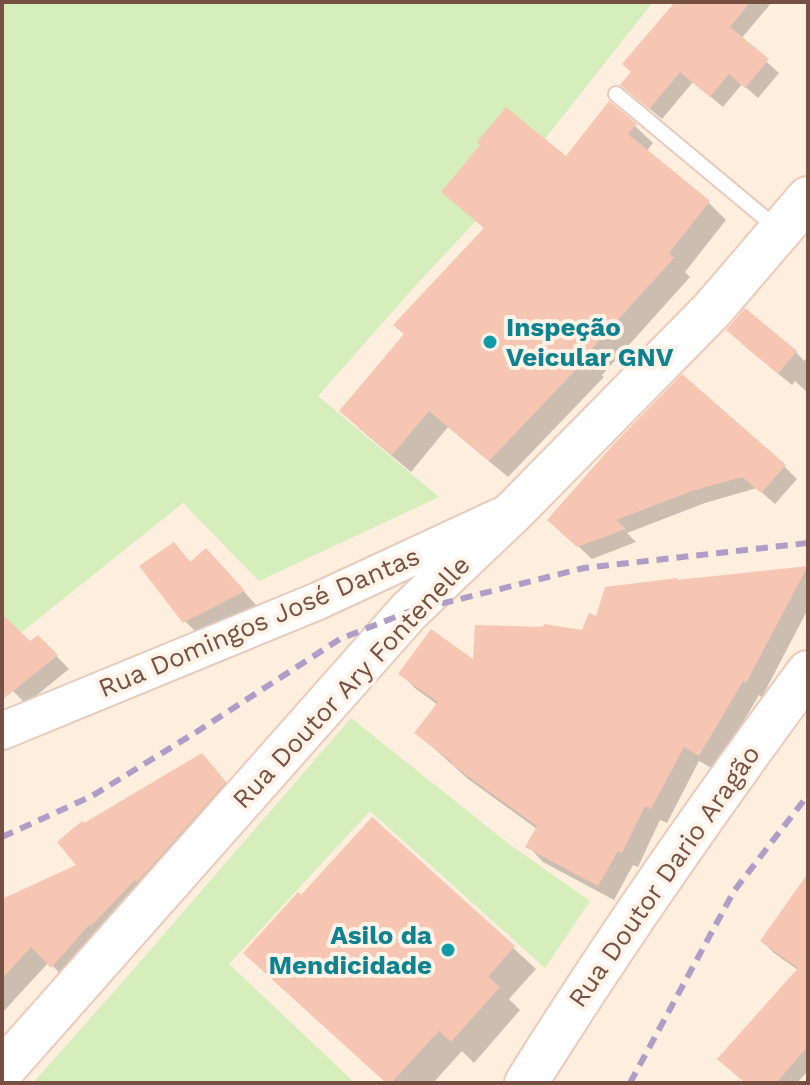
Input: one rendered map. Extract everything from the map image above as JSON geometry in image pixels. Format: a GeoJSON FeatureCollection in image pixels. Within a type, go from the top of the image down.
{"type":"FeatureCollection","features":[{"type":"Feature","properties":{"kind":"main road","name":"Rua Doutor Ary Fontenelle"},"geometry":{"type":"LineString","coordinates":[[2,1071],[408,612],[515,510],[712,310],[808,198]]}},
{"type":"Feature","properties":{"kind":"main road","name":"Rua Doutor Dario Aragão"},"geometry":{"type":"LineString","coordinates":[[526,1083],[640,908],[808,672]]}},
{"type":"Feature","properties":{"kind":"street","name":"Rua Domingos José Dantas"},"geometry":{"type":"LineString","coordinates":[[2,731],[318,601],[515,510]]}},
{"type":"Feature","properties":{"kind":"lane"},"geometry":{"type":"LineString","coordinates":[[616,94],[780,231]]}},
{"type":"Feature","properties":{"kind":"green space"},"geometry":{"type":"Polygon","coordinates":[[[2,2],[653,2],[502,193],[318,396],[439,497],[259,581],[183,503],[2,648],[2,2]]]}},
{"type":"Feature","properties":{"kind":"green space"},"geometry":{"type":"Polygon","coordinates":[[[351,718],[509,844],[590,901],[545,968],[370,811],[229,964],[355,1083],[33,1083],[139,963],[351,718]]]}},
{"type":"Feature","properties":{"kind":"building"},"geometry":{"type":"Polygon","coordinates":[[[675,2],[750,2],[730,27],[769,59],[745,88],[729,74],[710,97],[680,72],[649,109],[620,85],[631,72],[622,64],[675,2]]]}},
{"type":"Feature","properties":{"kind":"building"},"geometry":{"type":"Polygon","coordinates":[[[609,101],[637,124],[628,134],[710,201],[669,253],[674,258],[585,356],[587,358],[489,461],[429,411],[392,455],[339,411],[404,334],[393,325],[484,228],[441,192],[480,145],[477,142],[506,107],[566,156],[609,101]]]}},
{"type":"Feature","properties":{"kind":"building"},"geometry":{"type":"Polygon","coordinates":[[[745,308],[797,351],[778,374],[726,330],[745,308]]]}},
{"type":"Feature","properties":{"kind":"building"},"geometry":{"type":"Polygon","coordinates":[[[682,374],[786,465],[761,493],[742,477],[692,491],[616,520],[626,529],[577,547],[547,520],[612,446],[682,374]]]}},
{"type":"Feature","properties":{"kind":"building"},"geometry":{"type":"Polygon","coordinates":[[[174,542],[190,562],[206,548],[245,591],[183,623],[139,566],[174,542]]]}},
{"type":"Feature","properties":{"kind":"building"},"geometry":{"type":"Polygon","coordinates":[[[808,566],[746,683],[743,681],[699,756],[684,747],[651,809],[645,806],[622,853],[618,851],[598,886],[525,847],[537,826],[451,764],[414,733],[438,702],[398,674],[431,629],[473,659],[475,625],[543,627],[544,624],[582,630],[589,613],[596,616],[605,587],[808,566]]]}},
{"type":"Feature","properties":{"kind":"building"},"geometry":{"type":"Polygon","coordinates":[[[2,614],[30,641],[38,635],[58,655],[2,700],[2,614]]]}},
{"type":"Feature","properties":{"kind":"building"},"geometry":{"type":"Polygon","coordinates":[[[202,753],[226,782],[137,882],[135,880],[89,925],[51,968],[31,947],[2,979],[2,899],[76,865],[57,842],[82,821],[84,823],[202,753]]]}},
{"type":"Feature","properties":{"kind":"building","name":"Asilo da Mendicidade"},"geometry":{"type":"Polygon","coordinates":[[[372,817],[515,946],[488,977],[500,987],[451,1042],[439,1031],[391,1083],[386,1083],[243,953],[372,817]]]}},
{"type":"Feature","properties":{"kind":"building"},"geometry":{"type":"Polygon","coordinates":[[[808,873],[808,1046],[776,1083],[745,1083],[717,1059],[798,968],[760,941],[808,873]]]}},
{"type":"Feature","properties":{"kind":"railway"},"geometry":{"type":"LineString","coordinates":[[2,837],[92,796],[340,639],[408,612],[584,568],[808,543]]}},
{"type":"Feature","properties":{"kind":"railway"},"geometry":{"type":"LineString","coordinates":[[630,1083],[734,891],[808,795]]}},
{"type":"Feature","properties":{"kind":"place","name":"Inspeção Veicular GNV"},"geometry":{"type":"Point","coordinates":[490,342]}},
{"type":"Feature","properties":{"kind":"place","name":"Asilo da Mendicidade"},"geometry":{"type":"Point","coordinates":[448,950]}}]}
